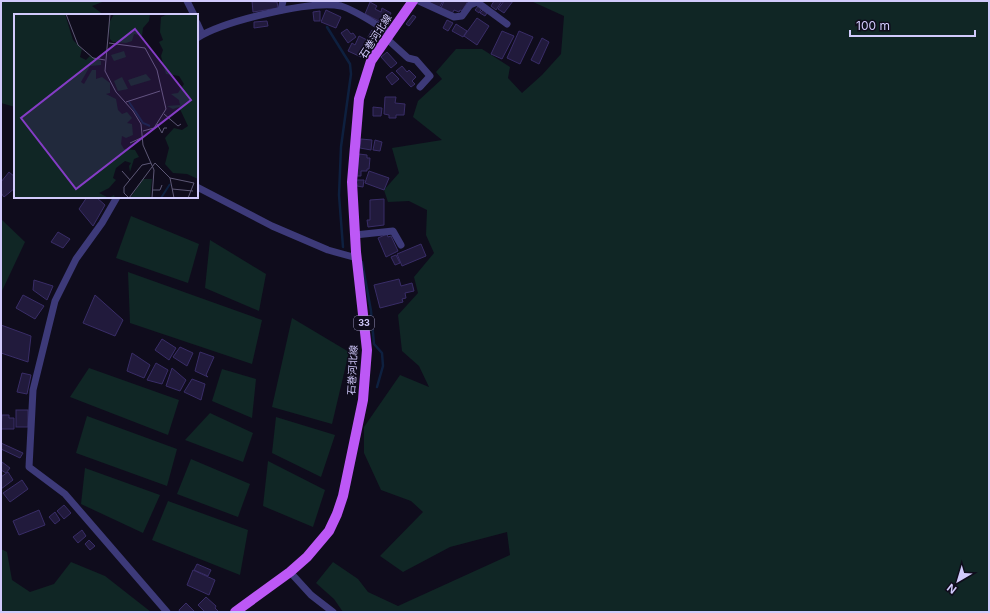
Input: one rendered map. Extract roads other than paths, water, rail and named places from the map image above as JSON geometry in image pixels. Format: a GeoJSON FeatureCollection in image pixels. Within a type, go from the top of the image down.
{"type":"FeatureCollection","features":[{"type":"Feature","properties":{"kind":"main road","name":"石巻河北線"},"geometry":{"type":"LineString","coordinates":[[235,612],[290,572],[307,557],[329,531],[337,514],[350,465],[363,400],[367,350],[357,258],[352,182],[359,99],[371,61],[413,1]]}},
{"type":"Feature","properties":{"kind":"street"},"geometry":{"type":"LineString","coordinates":[[187,1],[194,14]]}},
{"type":"Feature","properties":{"kind":"street"},"geometry":{"type":"LineString","coordinates":[[281,10],[283,1]]}},
{"type":"Feature","properties":{"kind":"street"},"geometry":{"type":"LineString","coordinates":[[419,1],[454,17],[462,16],[470,4],[477,2],[507,24]]}},
{"type":"Feature","properties":{"kind":"street"},"geometry":{"type":"LineString","coordinates":[[200,36],[211,29],[245,17],[313,3],[341,5],[388,35],[408,58],[416,60],[430,76],[420,87]]}},
{"type":"Feature","properties":{"kind":"street"},"geometry":{"type":"LineString","coordinates":[[198,188],[272,226],[328,250],[357,258]]}},
{"type":"Feature","properties":{"kind":"street"},"geometry":{"type":"LineString","coordinates":[[116,198],[102,222],[76,259],[55,301],[33,390],[29,467],[65,494],[167,612]]}},
{"type":"Feature","properties":{"kind":"street"},"geometry":{"type":"LineString","coordinates":[[355,234],[393,231],[401,245]]}},
{"type":"Feature","properties":{"kind":"street"},"geometry":{"type":"LineString","coordinates":[[290,572],[311,595],[333,612]]}},
{"type":"Feature","properties":{"kind":"waterway"},"geometry":{"type":"LineString","coordinates":[[327,27],[350,64],[351,74],[341,147],[339,195],[343,247]]}},
{"type":"Feature","properties":{"kind":"waterway"},"geometry":{"type":"LineString","coordinates":[[362,262],[371,311],[374,344],[382,353],[383,366],[377,387]]}}]}
